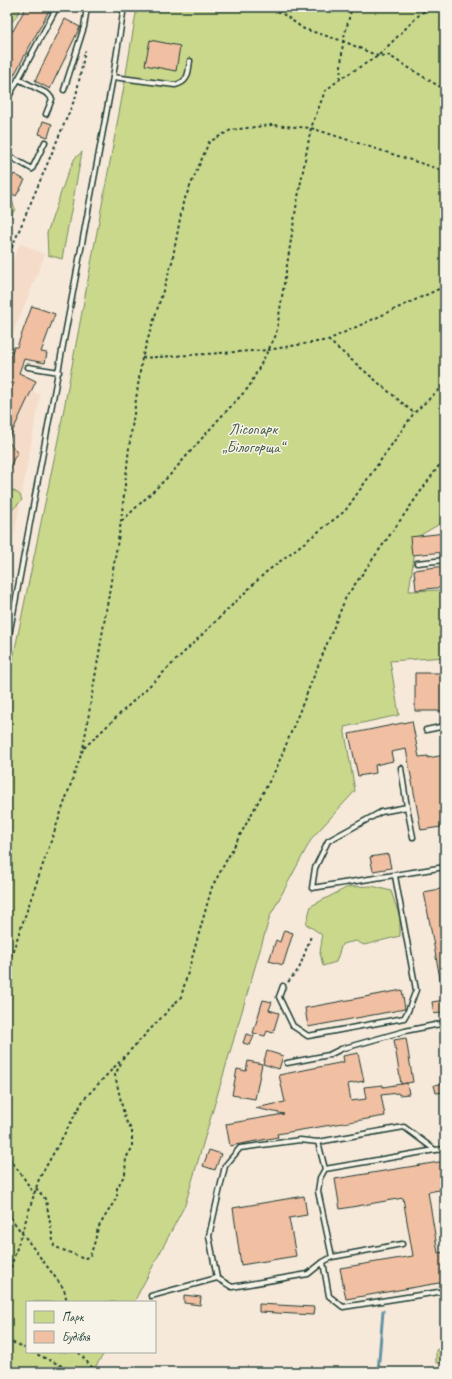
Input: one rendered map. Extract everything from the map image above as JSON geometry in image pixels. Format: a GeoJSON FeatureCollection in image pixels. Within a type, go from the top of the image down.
{"type":"FeatureCollection","features":[{"type":"Feature","properties":{"kind":"lane"},"geometry":{"type":"LineString","coordinates":[[7,100],[57,7]]}},
{"type":"Feature","properties":{"kind":"lane"},"geometry":{"type":"LineString","coordinates":[[64,90],[84,27],[87,7]]}},
{"type":"Feature","properties":{"kind":"lane"},"geometry":{"type":"LineString","coordinates":[[7,646],[113,78],[124,7]]}},
{"type":"Feature","properties":{"kind":"lane"},"geometry":{"type":"LineString","coordinates":[[113,78],[176,85],[182,83],[186,79],[190,61]]}},
{"type":"Feature","properties":{"kind":"lane"},"geometry":{"type":"LineString","coordinates":[[18,79],[48,94],[52,99],[46,114]]}},
{"type":"Feature","properties":{"kind":"lane"},"geometry":{"type":"LineString","coordinates":[[7,155],[32,169],[46,142]]}},
{"type":"Feature","properties":{"kind":"lane"},"geometry":{"type":"LineString","coordinates":[[28,366],[59,372]]}},
{"type":"Feature","properties":{"kind":"lane"},"geometry":{"type":"LineString","coordinates":[[417,564],[445,560]]}},
{"type":"Feature","properties":{"kind":"lane"},"geometry":{"type":"LineString","coordinates":[[426,730],[445,726]]}},
{"type":"Feature","properties":{"kind":"lane"},"geometry":{"type":"LineString","coordinates":[[401,768],[413,837]]}},
{"type":"Feature","properties":{"kind":"lane"},"geometry":{"type":"LineString","coordinates":[[408,807],[381,812],[328,841],[315,868],[312,888],[445,867]]}},
{"type":"Feature","properties":{"kind":"lane"},"geometry":{"type":"LineString","coordinates":[[283,986],[279,997],[293,1026],[308,1036],[404,1018],[416,990],[395,876]]}},
{"type":"Feature","properties":{"kind":"lane"},"geometry":{"type":"LineString","coordinates":[[287,1063],[329,1055],[341,1049],[405,1031],[445,1023]]}},
{"type":"Feature","properties":{"kind":"lane"},"geometry":{"type":"LineString","coordinates":[[217,1278],[209,1236],[225,1166],[240,1148],[300,1140],[318,1142],[404,1127],[435,1150]]}},
{"type":"Feature","properties":{"kind":"lane"},"geometry":{"type":"LineString","coordinates":[[318,1142],[325,1169],[320,1178],[318,1191],[332,1258]]}},
{"type":"Feature","properties":{"kind":"lane"},"geometry":{"type":"LineString","coordinates":[[325,1169],[435,1150],[445,1150]]}},
{"type":"Feature","properties":{"kind":"lane"},"geometry":{"type":"LineString","coordinates":[[151,1296],[217,1278],[232,1287],[308,1274],[323,1262],[332,1258],[402,1244]]}},
{"type":"Feature","properties":{"kind":"lane"},"geometry":{"type":"LineString","coordinates":[[323,1262],[329,1296],[343,1307],[445,1291]]}},
{"type":"Feature","properties":{"kind":"path"},"geometry":{"type":"LineString","coordinates":[[273,7],[304,29],[343,41],[378,56],[388,56],[445,90]]}},
{"type":"Feature","properties":{"kind":"path"},"geometry":{"type":"LineString","coordinates":[[340,79],[343,41],[352,7]]}},
{"type":"Feature","properties":{"kind":"path"},"geometry":{"type":"LineString","coordinates":[[121,522],[169,476],[249,387],[276,335],[296,208],[311,128],[325,91],[340,79],[378,56],[420,14],[431,7]]}},
{"type":"Feature","properties":{"kind":"path"},"geometry":{"type":"LineString","coordinates":[[7,259],[76,96],[86,44]]}},
{"type":"Feature","properties":{"kind":"path"},"geometry":{"type":"LineString","coordinates":[[7,968],[83,748],[121,522],[129,448],[142,358],[172,262],[183,203],[209,142],[231,130],[238,129],[271,125],[311,128],[445,170]]}},
{"type":"Feature","properties":{"kind":"path"},"geometry":{"type":"LineString","coordinates":[[142,358],[268,350],[328,340],[445,287]]}},
{"type":"Feature","properties":{"kind":"path"},"geometry":{"type":"LineString","coordinates":[[328,340],[414,413]]}},
{"type":"Feature","properties":{"kind":"path"},"geometry":{"type":"LineString","coordinates":[[83,748],[265,574],[345,511],[414,413],[445,384]]}},
{"type":"Feature","properties":{"kind":"path"},"geometry":{"type":"LineString","coordinates":[[7,1279],[39,1179],[84,1099],[181,997],[212,887],[277,767],[346,597],[445,457]]}},
{"type":"Feature","properties":{"kind":"path"},"geometry":{"type":"LineString","coordinates":[[283,986],[298,969],[312,936]]}},
{"type":"Feature","properties":{"kind":"path"},"geometry":{"type":"LineString","coordinates":[[36,1188],[46,1200],[54,1246],[83,1259],[90,1256],[98,1228],[117,1197],[117,1188],[125,1174],[126,1158],[132,1148],[132,1131],[125,1118],[115,1075],[123,1058]]}},
{"type":"Feature","properties":{"kind":"path"},"geometry":{"type":"LineString","coordinates":[[7,1153],[10,1160],[34,1194]]}},
{"type":"Feature","properties":{"kind":"path"},"geometry":{"type":"LineString","coordinates":[[7,1213],[64,1288],[67,1301]]}},
{"type":"Feature","properties":{"kind":"path"},"geometry":{"type":"LineString","coordinates":[[7,1340],[26,1350]]}},
{"type":"Feature","properties":{"kind":"path"},"geometry":{"type":"LineString","coordinates":[[34,1353],[75,1372]]}},
{"type":"Feature","properties":{"kind":"path"},"geometry":{"type":"LineString","coordinates":[[80,1353],[96,1372]]}},
{"type":"Feature","properties":{"kind":"shaded area"},"geometry":{"type":"Polygon","coordinates":[[[20,243],[45,255],[7,348],[7,273],[20,243]]]}},
{"type":"Feature","properties":{"kind":"shaded area"},"geometry":{"type":"Polygon","coordinates":[[[7,379],[40,395],[7,575],[7,379]]]}},
{"type":"Feature","properties":{"kind":"green space"},"geometry":{"type":"Polygon","coordinates":[[[7,7],[21,7],[17,16],[10,24],[7,23],[7,7]]]}},
{"type":"Feature","properties":{"kind":"green space","name":"Лісопарк „Білогорща“"},"geometry":{"type":"Polygon","coordinates":[[[137,7],[445,7],[445,521],[417,537],[409,591],[445,590],[445,657],[390,661],[399,715],[344,727],[355,791],[312,838],[270,916],[185,1205],[135,1301],[26,1301],[26,1353],[104,1353],[92,1372],[7,1372],[7,688],[60,430],[123,92],[137,7]]]}},
{"type":"Feature","properties":{"kind":"green space"},"geometry":{"type":"Polygon","coordinates":[[[82,152],[62,259],[48,255],[47,233],[67,175],[75,158],[82,152]]]}},
{"type":"Feature","properties":{"kind":"green space"},"geometry":{"type":"Polygon","coordinates":[[[7,197],[12,201],[15,209],[7,224],[7,197]]]}},
{"type":"Feature","properties":{"kind":"green space"},"geometry":{"type":"Polygon","coordinates":[[[7,486],[20,495],[22,500],[7,515],[7,486]]]}},
{"type":"Feature","properties":{"kind":"green space"},"geometry":{"type":"Polygon","coordinates":[[[372,886],[391,891],[400,918],[400,936],[364,945],[356,941],[342,944],[336,962],[323,966],[320,953],[322,939],[321,934],[306,924],[311,906],[348,887],[372,886]]]}},
{"type":"Feature","properties":{"kind":"green space"},"geometry":{"type":"Polygon","coordinates":[[[436,1350],[445,1350],[445,1363],[436,1363],[436,1350]]]}},
{"type":"Feature","properties":{"kind":"building"},"geometry":{"type":"Polygon","coordinates":[[[26,7],[51,7],[7,88],[7,28],[13,31],[26,7]]]}},
{"type":"Feature","properties":{"kind":"building"},"geometry":{"type":"Polygon","coordinates":[[[65,19],[80,27],[50,89],[35,81],[65,19]]]}},
{"type":"Feature","properties":{"kind":"building"},"geometry":{"type":"Polygon","coordinates":[[[150,40],[180,46],[176,71],[145,65],[150,40]]]}},
{"type":"Feature","properties":{"kind":"building"},"geometry":{"type":"Polygon","coordinates":[[[43,121],[52,124],[48,137],[39,134],[43,121]]]}},
{"type":"Feature","properties":{"kind":"building"},"geometry":{"type":"Polygon","coordinates":[[[14,174],[25,180],[16,196],[7,191],[7,186],[14,174]]]}},
{"type":"Feature","properties":{"kind":"building"},"geometry":{"type":"Polygon","coordinates":[[[32,306],[55,314],[41,352],[47,353],[45,363],[24,359],[19,373],[36,381],[8,441],[18,454],[15,456],[7,474],[7,398],[14,383],[7,379],[7,364],[14,347],[17,347],[32,306]]]}},
{"type":"Feature","properties":{"kind":"building"},"geometry":{"type":"Polygon","coordinates":[[[445,533],[445,552],[412,555],[410,537],[445,533]]]}},
{"type":"Feature","properties":{"kind":"building"},"geometry":{"type":"Polygon","coordinates":[[[445,566],[445,587],[416,590],[414,570],[445,566]]]}},
{"type":"Feature","properties":{"kind":"building"},"geometry":{"type":"Polygon","coordinates":[[[415,673],[445,673],[445,711],[415,711],[415,673]]]}},
{"type":"Feature","properties":{"kind":"building"},"geometry":{"type":"Polygon","coordinates":[[[412,721],[419,757],[428,756],[428,758],[445,755],[445,824],[441,825],[441,827],[421,830],[406,749],[391,752],[393,761],[375,765],[376,773],[358,776],[349,734],[412,721]]]}},
{"type":"Feature","properties":{"kind":"building"},"geometry":{"type":"Polygon","coordinates":[[[388,854],[391,868],[373,871],[370,857],[388,854]]]}},
{"type":"Feature","properties":{"kind":"building"},"geometry":{"type":"Polygon","coordinates":[[[445,888],[445,983],[441,984],[424,892],[445,888]]]}},
{"type":"Feature","properties":{"kind":"building"},"geometry":{"type":"Polygon","coordinates":[[[284,930],[293,933],[283,965],[269,961],[276,940],[280,942],[284,930]]]}},
{"type":"Feature","properties":{"kind":"building"},"geometry":{"type":"Polygon","coordinates":[[[402,990],[405,1009],[308,1027],[305,1008],[402,990]]]}},
{"type":"Feature","properties":{"kind":"building"},"geometry":{"type":"Polygon","coordinates":[[[263,1000],[272,1002],[269,1010],[279,1013],[273,1033],[267,1031],[265,1036],[253,1033],[263,1000]]]}},
{"type":"Feature","properties":{"kind":"building"},"geometry":{"type":"Polygon","coordinates":[[[445,1000],[445,1012],[434,1014],[432,1002],[445,1000]]]}},
{"type":"Feature","properties":{"kind":"building"},"geometry":{"type":"Polygon","coordinates":[[[246,1034],[254,1036],[250,1045],[243,1043],[246,1034]]]}},
{"type":"Feature","properties":{"kind":"building"},"geometry":{"type":"Polygon","coordinates":[[[406,1038],[413,1082],[401,1084],[394,1040],[406,1038]]]}},
{"type":"Feature","properties":{"kind":"building"},"geometry":{"type":"Polygon","coordinates":[[[267,1051],[283,1056],[279,1069],[263,1064],[267,1051]]]}},
{"type":"Feature","properties":{"kind":"building"},"geometry":{"type":"Polygon","coordinates":[[[358,1053],[364,1081],[348,1084],[351,1101],[366,1099],[364,1087],[383,1085],[383,1087],[407,1083],[409,1094],[399,1095],[398,1093],[381,1095],[385,1116],[277,1134],[278,1137],[230,1146],[226,1124],[284,1114],[255,1108],[285,1102],[279,1075],[344,1062],[343,1056],[358,1053]]]}},
{"type":"Feature","properties":{"kind":"building"},"geometry":{"type":"Polygon","coordinates":[[[248,1061],[262,1064],[255,1099],[232,1095],[237,1069],[246,1071],[248,1061]]]}},
{"type":"Feature","properties":{"kind":"building"},"geometry":{"type":"Polygon","coordinates":[[[445,1083],[445,1092],[436,1093],[434,1085],[445,1083]]]}},
{"type":"Feature","properties":{"kind":"building"},"geometry":{"type":"Polygon","coordinates":[[[209,1150],[221,1154],[215,1170],[203,1166],[209,1150]]]}},
{"type":"Feature","properties":{"kind":"building"},"geometry":{"type":"Polygon","coordinates":[[[445,1161],[445,1189],[428,1192],[438,1253],[445,1252],[445,1282],[346,1299],[340,1268],[413,1256],[403,1198],[340,1209],[335,1179],[445,1161]]]}},
{"type":"Feature","properties":{"kind":"building"},"geometry":{"type":"Polygon","coordinates":[[[304,1196],[307,1215],[289,1218],[296,1256],[241,1265],[233,1208],[304,1196]]]}},
{"type":"Feature","properties":{"kind":"building"},"geometry":{"type":"Polygon","coordinates":[[[184,1295],[201,1297],[200,1305],[184,1303],[184,1295]]]}},
{"type":"Feature","properties":{"kind":"building"},"geometry":{"type":"Polygon","coordinates":[[[259,1304],[314,1307],[313,1315],[259,1312],[259,1304]]]}},
{"type":"Feature","properties":{"kind":"waterway"},"geometry":{"type":"LineString","coordinates":[[378,1372],[383,1311]]}}]}
